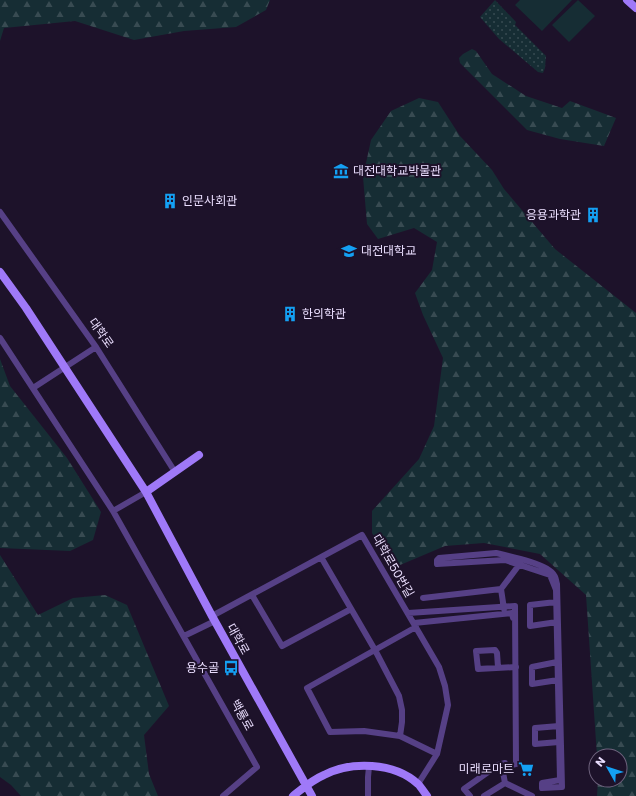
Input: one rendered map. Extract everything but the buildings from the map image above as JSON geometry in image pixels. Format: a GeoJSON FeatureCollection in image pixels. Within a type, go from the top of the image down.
{"type":"FeatureCollection","features":[{"type":"Feature","properties":{"kind":"main road"},"geometry":{"type":"LineString","coordinates":[[627,0],[636,8]]}},
{"type":"Feature","properties":{"kind":"main road","name":"대학로"},"geometry":{"type":"LineString","coordinates":[[0,272],[26,308],[146,492],[305,786],[312,796]]}},
{"type":"Feature","properties":{"kind":"main road"},"geometry":{"type":"LineString","coordinates":[[146,492],[200,455]]}},
{"type":"Feature","properties":{"kind":"main road"},"geometry":{"type":"LineString","coordinates":[[293,796],[305,786],[324,774],[350,767],[377,767],[400,773],[418,784],[427,796]]}},
{"type":"Feature","properties":{"kind":"street","name":"대학로"},"geometry":{"type":"LineString","coordinates":[[0,212],[96,347],[175,472]]}},
{"type":"Feature","properties":{"kind":"street"},"geometry":{"type":"LineString","coordinates":[[0,338],[113,511],[184,636]]}},
{"type":"Feature","properties":{"kind":"street"},"geometry":{"type":"LineString","coordinates":[[33,388],[96,347]]}},
{"type":"Feature","properties":{"kind":"street"},"geometry":{"type":"LineString","coordinates":[[113,511],[146,492]]}},
{"type":"Feature","properties":{"kind":"street","name":"대학로50번길"},"geometry":{"type":"LineString","coordinates":[[184,636],[252,595],[362,534],[439,667],[445,686],[448,705],[437,754],[418,784]]}},
{"type":"Feature","properties":{"kind":"street"},"geometry":{"type":"LineString","coordinates":[[496,553],[513,556],[548,569],[554,575],[557,584],[562,787],[542,788],[542,783],[560,780],[556,590],[550,575],[519,565],[505,560],[439,565],[437,560],[496,553]]}},
{"type":"Feature","properties":{"kind":"street"},"geometry":{"type":"LineString","coordinates":[[321,557],[375,650],[399,696],[402,710],[400,736]]}},
{"type":"Feature","properties":{"kind":"street"},"geometry":{"type":"LineString","coordinates":[[423,598],[501,589],[519,565]]}},
{"type":"Feature","properties":{"kind":"street"},"geometry":{"type":"LineString","coordinates":[[501,589],[505,613]]}},
{"type":"Feature","properties":{"kind":"street"},"geometry":{"type":"LineString","coordinates":[[252,595],[282,646],[351,609]]}},
{"type":"Feature","properties":{"kind":"street"},"geometry":{"type":"LineString","coordinates":[[556,602],[530,606],[530,626],[557,622]]}},
{"type":"Feature","properties":{"kind":"street"},"geometry":{"type":"LineString","coordinates":[[408,614],[515,606],[516,764],[502,767],[505,783]]}},
{"type":"Feature","properties":{"kind":"street"},"geometry":{"type":"LineString","coordinates":[[437,754],[400,736],[364,731],[330,732],[307,688],[375,650],[415,625],[512,613],[515,667],[514,760],[498,764],[464,789],[470,796]]}},
{"type":"Feature","properties":{"kind":"street","name":"백룡로"},"geometry":{"type":"LineString","coordinates":[[184,636],[257,767],[224,796]]}},
{"type":"Feature","properties":{"kind":"street"},"geometry":{"type":"LineString","coordinates":[[557,662],[532,667],[532,684],[558,680]]}},
{"type":"Feature","properties":{"kind":"street"},"geometry":{"type":"LineString","coordinates":[[498,667],[515,667]]}},
{"type":"Feature","properties":{"kind":"street"},"geometry":{"type":"LineString","coordinates":[[559,726],[535,728],[535,744],[559,742]]}},
{"type":"Feature","properties":{"kind":"street"},"geometry":{"type":"LineString","coordinates":[[368,796],[369,767]]}},
{"type":"Feature","properties":{"kind":"street"},"geometry":{"type":"LineString","coordinates":[[484,796],[505,783]]}},
{"type":"Feature","properties":{"kind":"street"},"geometry":{"type":"LineString","coordinates":[[505,783],[532,796]]}},
{"type":"Feature","properties":{"kind":"green space"},"geometry":{"type":"Polygon","coordinates":[[[0,0],[270,0],[266,10],[236,27],[184,31],[134,40],[75,21],[4,28],[0,41],[0,0]]]}},
{"type":"Feature","properties":{"kind":"green space"},"geometry":{"type":"Polygon","coordinates":[[[495,0],[516,22],[515,25],[546,56],[543,73],[538,72],[499,39],[480,17],[495,0]]]}},
{"type":"Feature","properties":{"kind":"green space"},"geometry":{"type":"Polygon","coordinates":[[[520,0],[572,0],[542,31],[515,5],[520,0]]]}},
{"type":"Feature","properties":{"kind":"green space"},"geometry":{"type":"Polygon","coordinates":[[[578,0],[595,16],[569,42],[552,25],[578,0]]]}},
{"type":"Feature","properties":{"kind":"green space"},"geometry":{"type":"Polygon","coordinates":[[[472,49],[476,51],[492,74],[526,96],[562,108],[570,101],[616,118],[604,146],[560,139],[527,130],[460,63],[459,58],[472,49]]]}},
{"type":"Feature","properties":{"kind":"green space"},"geometry":{"type":"Polygon","coordinates":[[[419,98],[438,102],[460,136],[492,170],[504,189],[555,249],[636,313],[636,796],[597,796],[598,788],[628,788],[628,748],[596,748],[586,595],[540,554],[484,543],[445,546],[393,568],[372,533],[372,511],[419,459],[434,426],[443,358],[423,315],[415,293],[432,270],[437,242],[414,228],[378,239],[367,224],[363,177],[371,140],[391,111],[419,98]]]}},
{"type":"Feature","properties":{"kind":"green space"},"geometry":{"type":"Polygon","coordinates":[[[0,359],[10,386],[67,458],[101,512],[93,540],[70,551],[0,548],[0,359]]]}},
{"type":"Feature","properties":{"kind":"green space"},"geometry":{"type":"Polygon","coordinates":[[[0,555],[38,615],[73,598],[105,595],[127,605],[169,706],[144,735],[149,774],[158,796],[21,796],[11,785],[0,777],[0,555]]]}},
{"type":"Feature","properties":{"kind":"place","name":"대전대학교박물관"},"geometry":{"type":"Point","coordinates":[341,171]}},
{"type":"Feature","properties":{"kind":"place","name":"인문사회관"},"geometry":{"type":"Point","coordinates":[170,201]}},
{"type":"Feature","properties":{"kind":"place","name":"응용과학관"},"geometry":{"type":"Point","coordinates":[593,215]}},
{"type":"Feature","properties":{"kind":"place","name":"대전대학교"},"geometry":{"type":"Point","coordinates":[349,251]}},
{"type":"Feature","properties":{"kind":"place","name":"한의학관"},"geometry":{"type":"Point","coordinates":[290,314]}},
{"type":"Feature","properties":{"kind":"place","name":"용수골"},"geometry":{"type":"Point","coordinates":[231,668]}},
{"type":"Feature","properties":{"kind":"place","name":"미래로마트"},"geometry":{"type":"Point","coordinates":[526,769]}}]}
